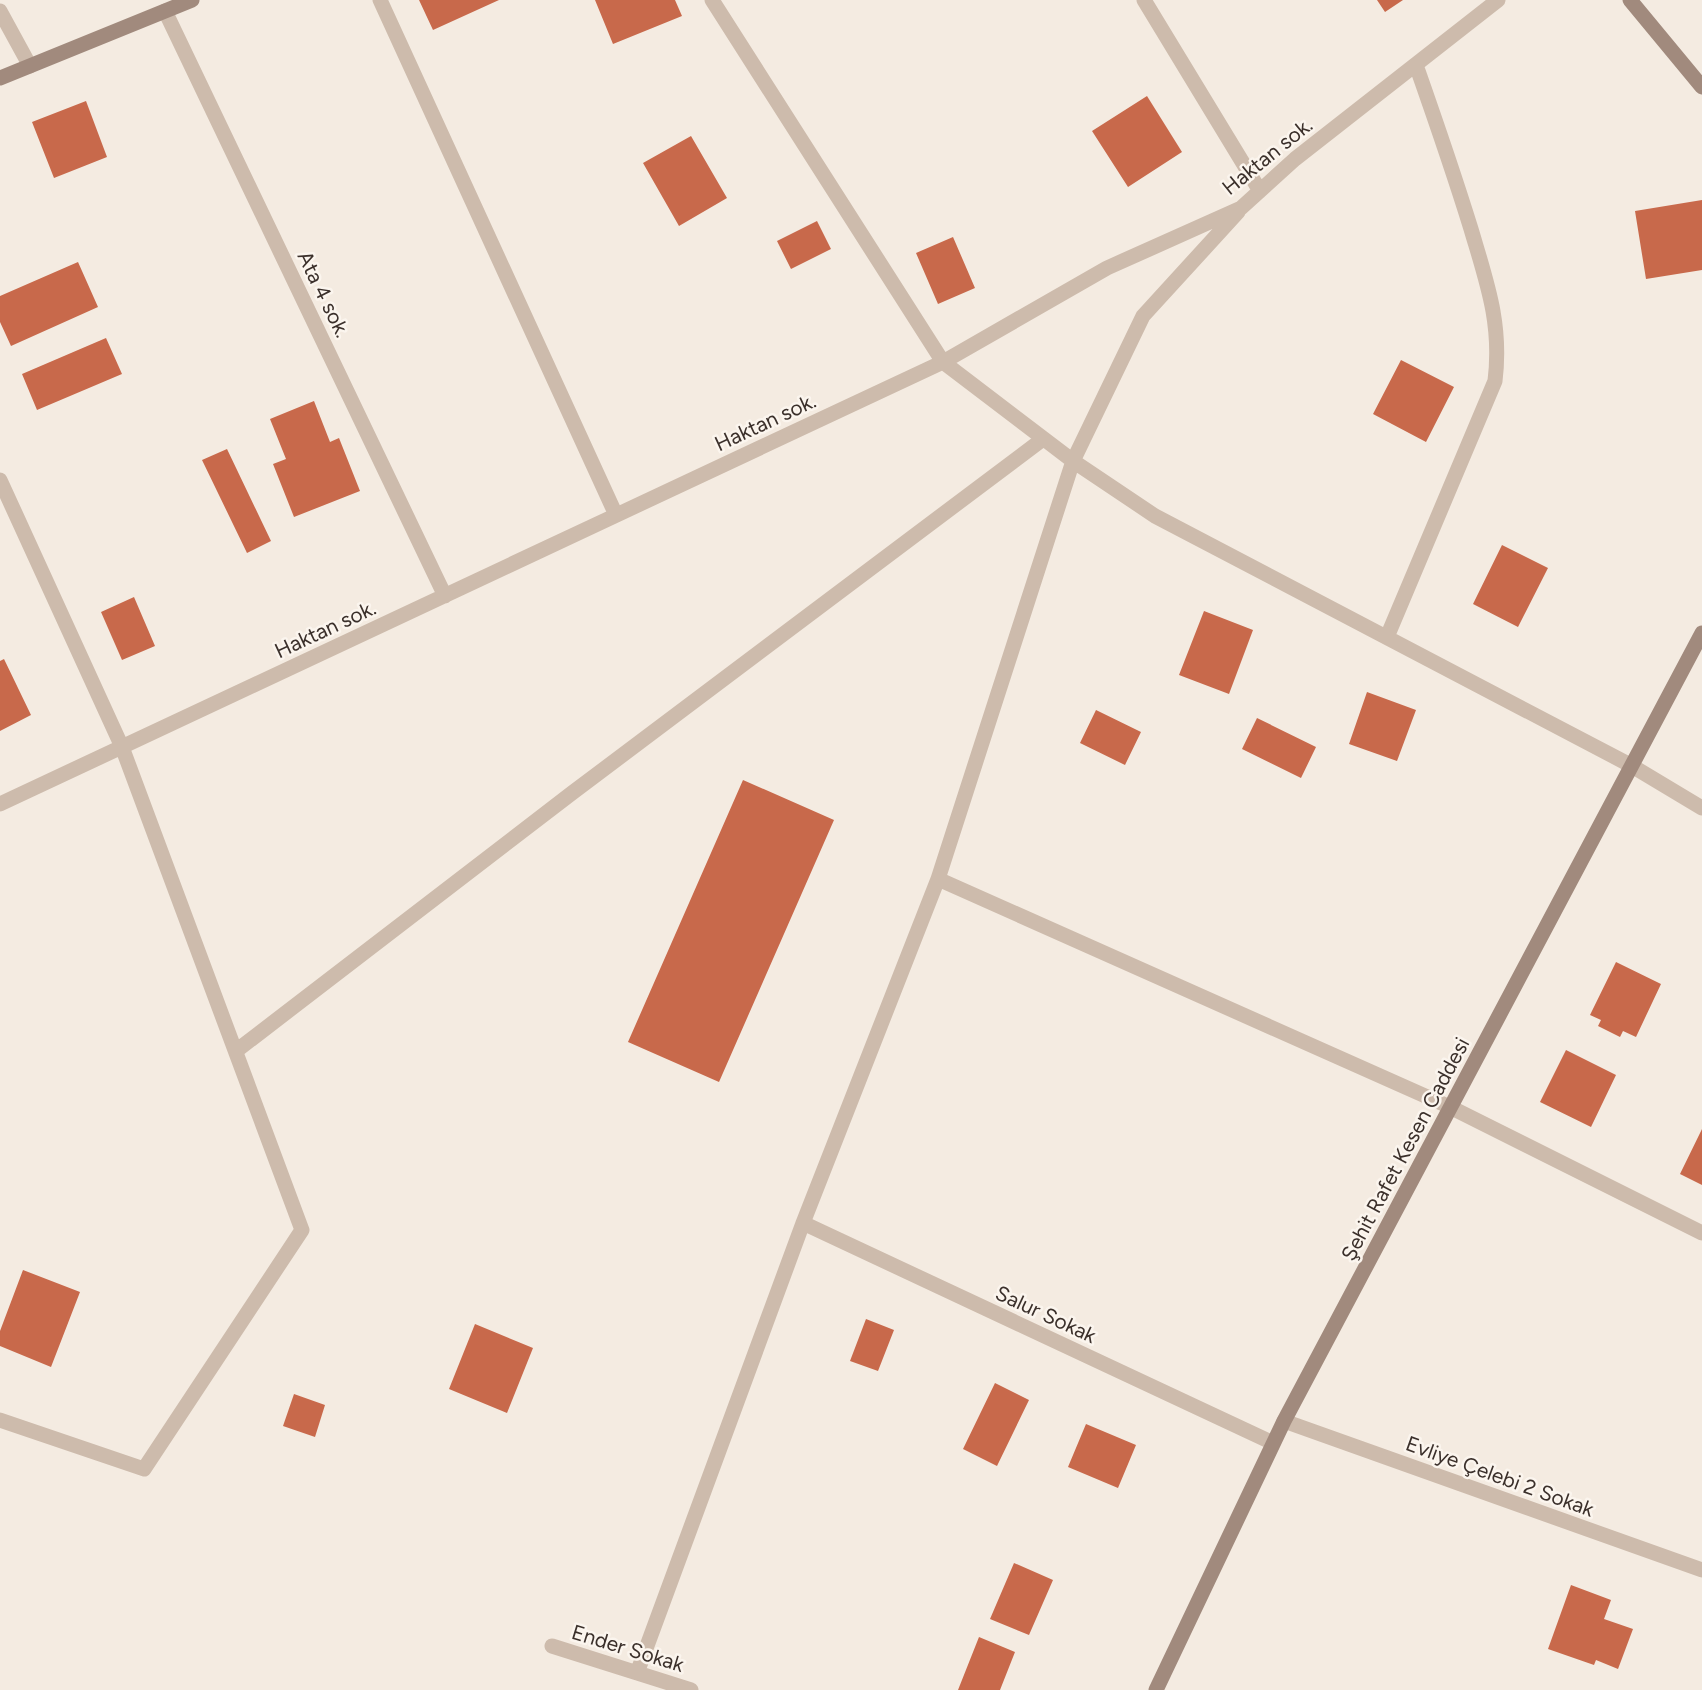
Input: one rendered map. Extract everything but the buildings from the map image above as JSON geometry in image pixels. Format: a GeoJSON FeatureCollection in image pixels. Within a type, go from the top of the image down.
{"type":"FeatureCollection","features":[{"type":"Feature","properties":{"kind":"street"},"geometry":{"type":"LineString","coordinates":[[0,78],[192,0]]}},
{"type":"Feature","properties":{"kind":"street"},"geometry":{"type":"LineString","coordinates":[[380,0],[616,515]]}},
{"type":"Feature","properties":{"kind":"street"},"geometry":{"type":"LineString","coordinates":[[712,0],[943,362],[1043,439],[1155,516],[1632,766],[1702,808]]}},
{"type":"Feature","properties":{"kind":"street"},"geometry":{"type":"LineString","coordinates":[[1144,0],[1260,191]]}},
{"type":"Feature","properties":{"kind":"street","name":"Haktan sok."},"geometry":{"type":"LineString","coordinates":[[0,804],[943,362],[1107,268],[1241,208],[1295,159],[1498,0]]}},
{"type":"Feature","properties":{"kind":"street"},"geometry":{"type":"LineString","coordinates":[[1630,0],[1702,87]]}},
{"type":"Feature","properties":{"kind":"street"},"geometry":{"type":"LineString","coordinates":[[0,11],[30,66]]}},
{"type":"Feature","properties":{"kind":"street","name":"Ata 4 sok."},"geometry":{"type":"LineString","coordinates":[[165,11],[445,596]]}},
{"type":"Feature","properties":{"kind":"street"},"geometry":{"type":"LineString","coordinates":[[1388,638],[1495,381],[1498,357],[1494,306],[1453,168],[1416,65]]}},
{"type":"Feature","properties":{"kind":"street"},"geometry":{"type":"LineString","coordinates":[[637,1673],[803,1223],[938,879],[1074,461],[1143,316],[1241,208]]}},
{"type":"Feature","properties":{"kind":"street"},"geometry":{"type":"LineString","coordinates":[[236,1051],[1043,439]]}},
{"type":"Feature","properties":{"kind":"street"},"geometry":{"type":"LineString","coordinates":[[0,480],[122,747],[303,1230],[144,1469],[0,1420]]}},
{"type":"Feature","properties":{"kind":"street","name":"Şehit Rafet Kesen Caddesi"},"geometry":{"type":"LineString","coordinates":[[1156,1690],[1272,1443],[1702,633]]}},
{"type":"Feature","properties":{"kind":"street"},"geometry":{"type":"LineString","coordinates":[[938,879],[1450,1107],[1702,1233]]}},
{"type":"Feature","properties":{"kind":"street","name":"Salur Sokak"},"geometry":{"type":"LineString","coordinates":[[803,1223],[1272,1443]]}},
{"type":"Feature","properties":{"kind":"street","name":"Evliye Çelebi 2 Sokak"},"geometry":{"type":"LineString","coordinates":[[1284,1421],[1702,1570]]}},
{"type":"Feature","properties":{"kind":"street","name":"Ender Sokak"},"geometry":{"type":"LineString","coordinates":[[552,1646],[691,1690]]}}]}
